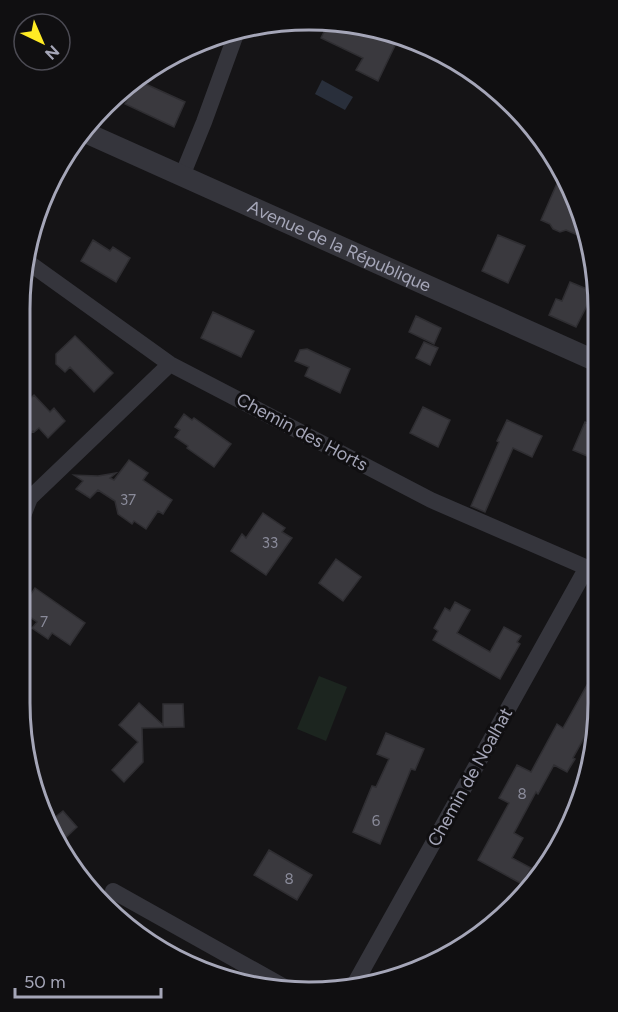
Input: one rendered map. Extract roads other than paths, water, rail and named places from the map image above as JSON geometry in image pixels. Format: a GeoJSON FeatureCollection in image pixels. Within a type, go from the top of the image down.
{"type":"FeatureCollection","features":[{"type":"Feature","properties":{"kind":"street"},"geometry":{"type":"LineString","coordinates":[[182,176],[233,41]]}},
{"type":"Feature","properties":{"kind":"street","name":"Avenue de la République"},"geometry":{"type":"LineString","coordinates":[[91,135],[588,358]]}},
{"type":"Feature","properties":{"kind":"street","name":"Chemin des Horts"},"geometry":{"type":"LineString","coordinates":[[33,266],[170,364],[431,500],[588,569]]}},
{"type":"Feature","properties":{"kind":"street"},"geometry":{"type":"LineString","coordinates":[[30,498],[170,364]]}},
{"type":"Feature","properties":{"kind":"street","name":"Chemin de Noalhat"},"geometry":{"type":"LineString","coordinates":[[358,978],[588,578]]}},
{"type":"Feature","properties":{"kind":"street"},"geometry":{"type":"LineString","coordinates":[[112,891],[271,980]]}},
{"type":"Feature","properties":{"kind":"water"},"geometry":{"type":"Polygon","coordinates":[[[322,80],[353,97],[345,110],[315,94],[322,80]]]}}]}
